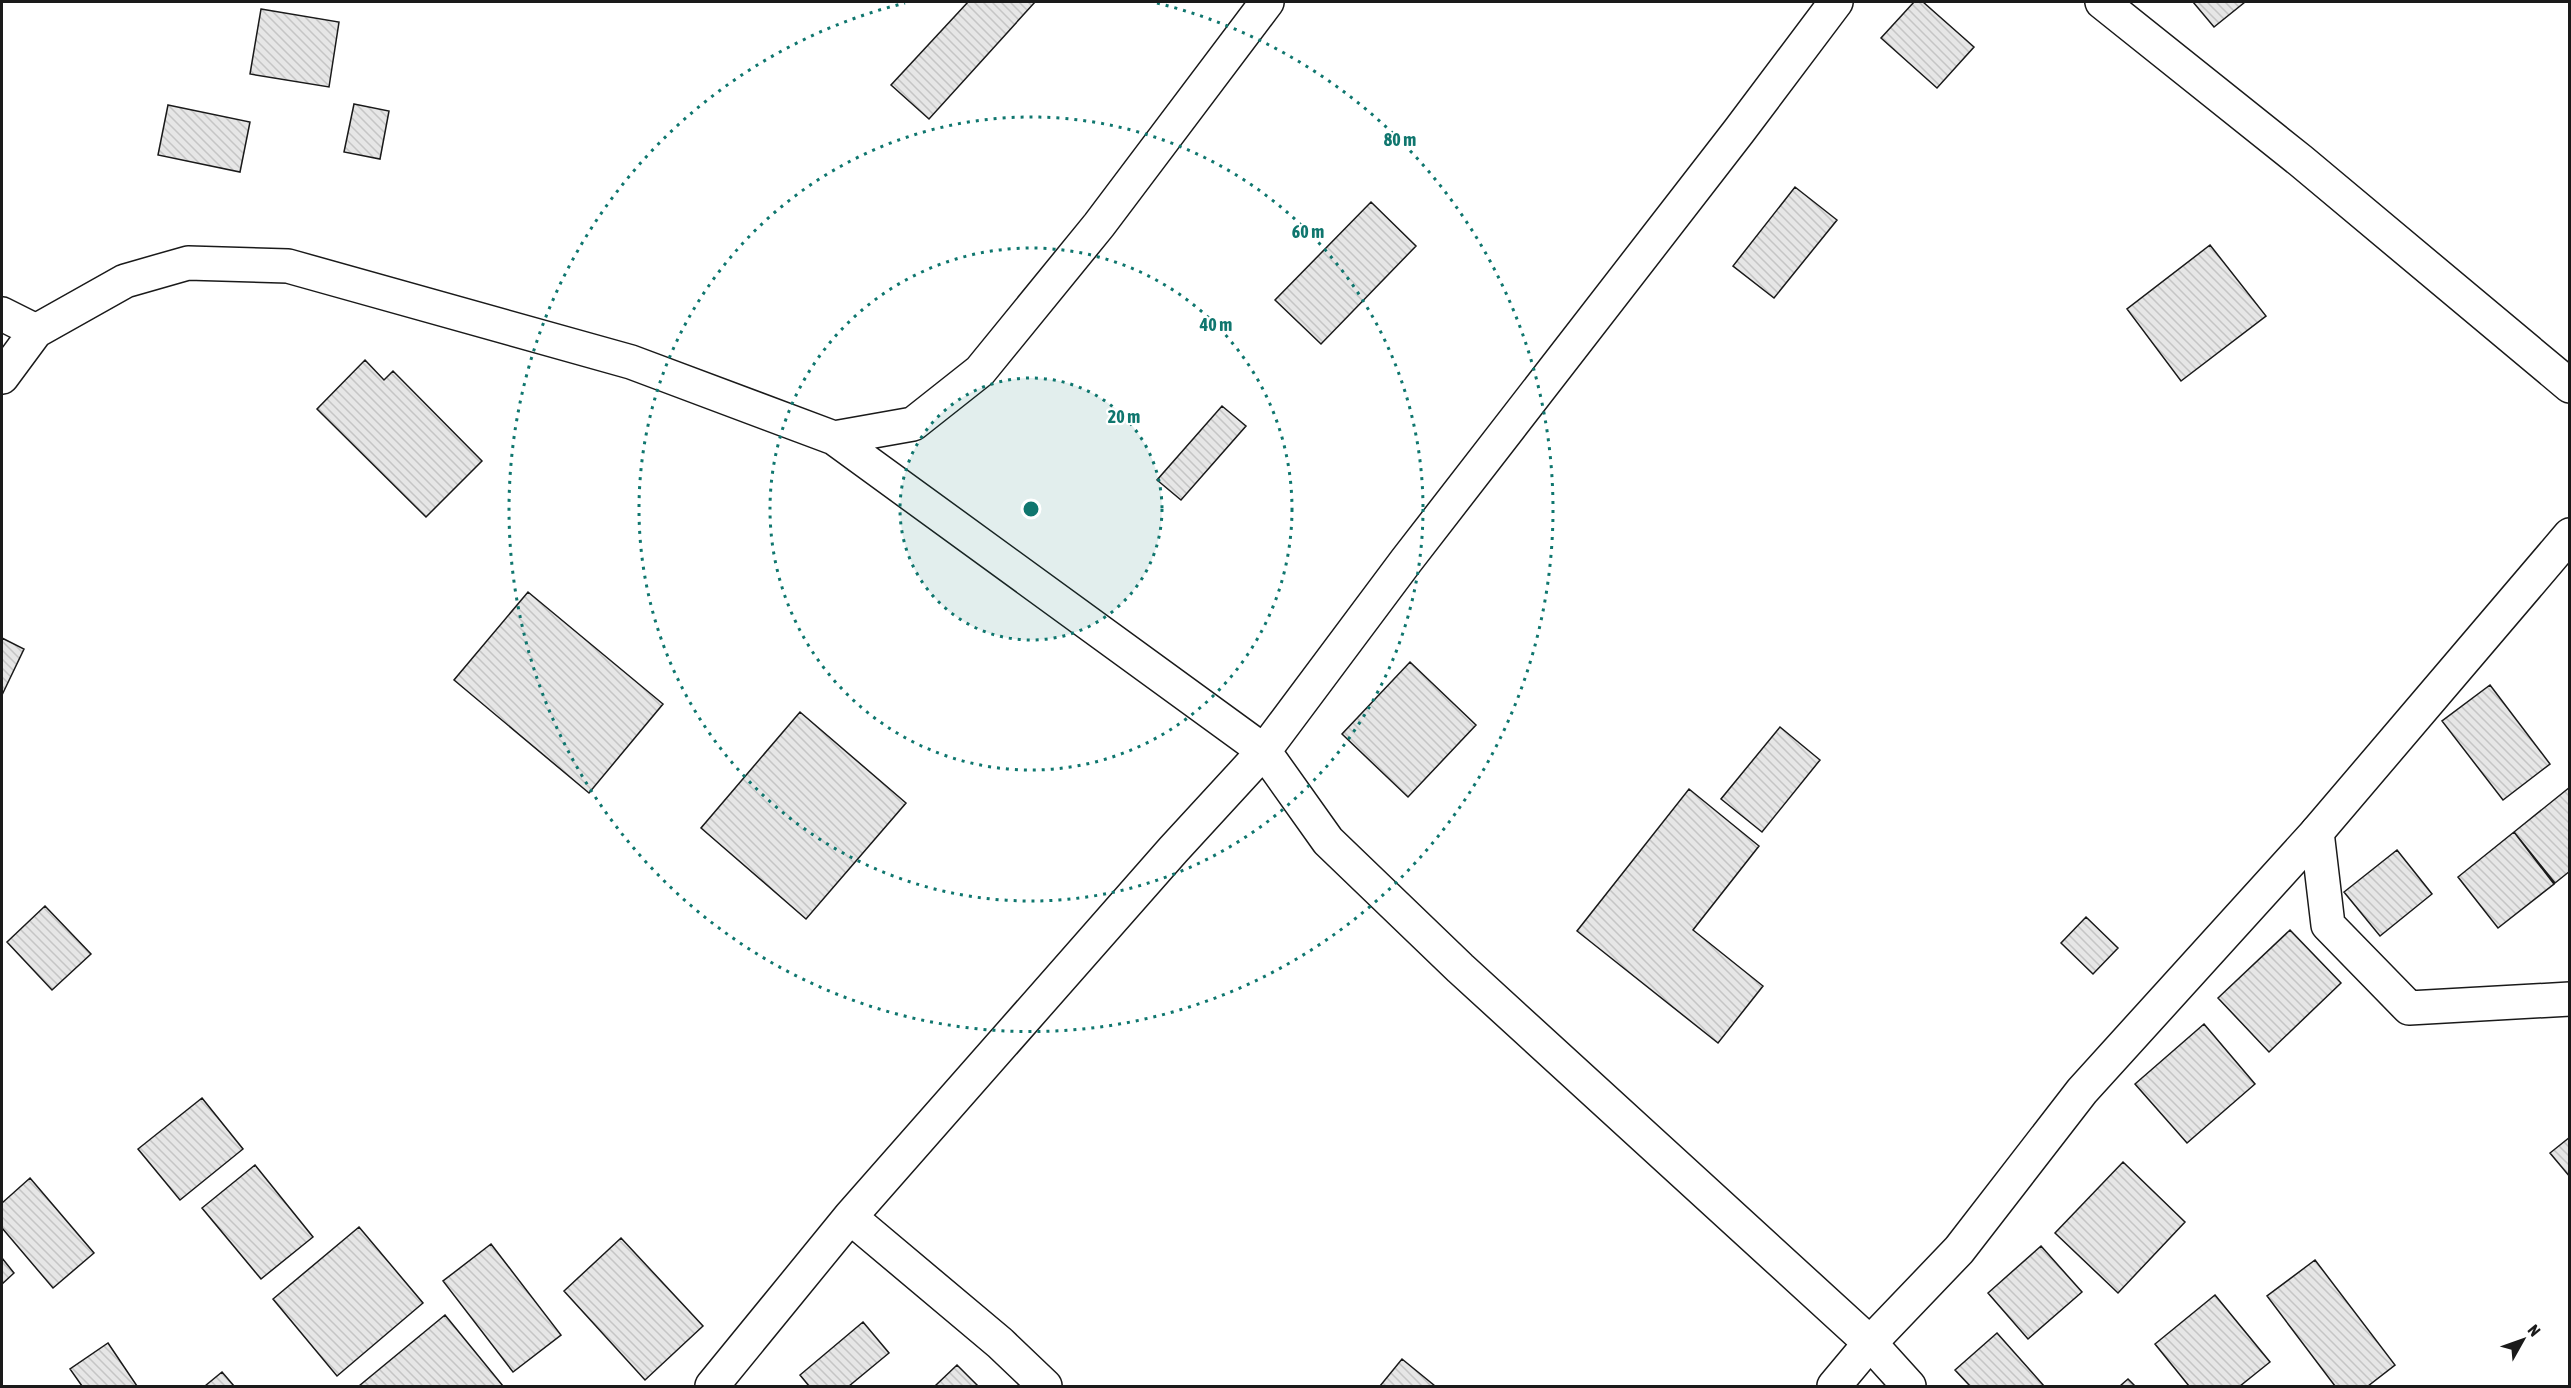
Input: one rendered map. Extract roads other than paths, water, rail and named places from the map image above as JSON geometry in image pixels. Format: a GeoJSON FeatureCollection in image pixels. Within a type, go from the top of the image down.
{"type":"FeatureCollection","features":[{"type":"Feature","properties":{"kind":"main road"},"geometry":{"type":"LineString","coordinates":[[834,438],[913,424],[980,371],[1100,225],[1267,2]]}},
{"type":"Feature","properties":{"kind":"main road"},"geometry":{"type":"LineString","coordinates":[[712,1386],[850,1217],[1173,850],[1264,751],[1406,561],[1836,2]]}},
{"type":"Feature","properties":{"kind":"main road"},"geometry":{"type":"LineString","coordinates":[[2102,2],[2301,161],[2570,387]]}},
{"type":"Feature","properties":{"kind":"main road"},"geometry":{"type":"LineString","coordinates":[[2,377],[36,331],[125,281],[188,263],[288,266],[631,362],[834,438],[1264,751],[1328,841],[1460,968],[1870,1343],[1909,1386]]}},
{"type":"Feature","properties":{"kind":"main road"},"geometry":{"type":"LineString","coordinates":[[2,314],[36,331]]}},
{"type":"Feature","properties":{"kind":"main road"},"geometry":{"type":"LineString","coordinates":[[1834,1386],[1870,1343],[1959,1250],[2082,1091],[2317,832],[2570,535]]}},
{"type":"Feature","properties":{"kind":"main road"},"geometry":{"type":"LineString","coordinates":[[2317,832],[2328,926],[2409,1008],[2570,999]]}},
{"type":"Feature","properties":{"kind":"main road"},"geometry":{"type":"LineString","coordinates":[[850,1217],[1000,1343],[1045,1386]]}}]}
